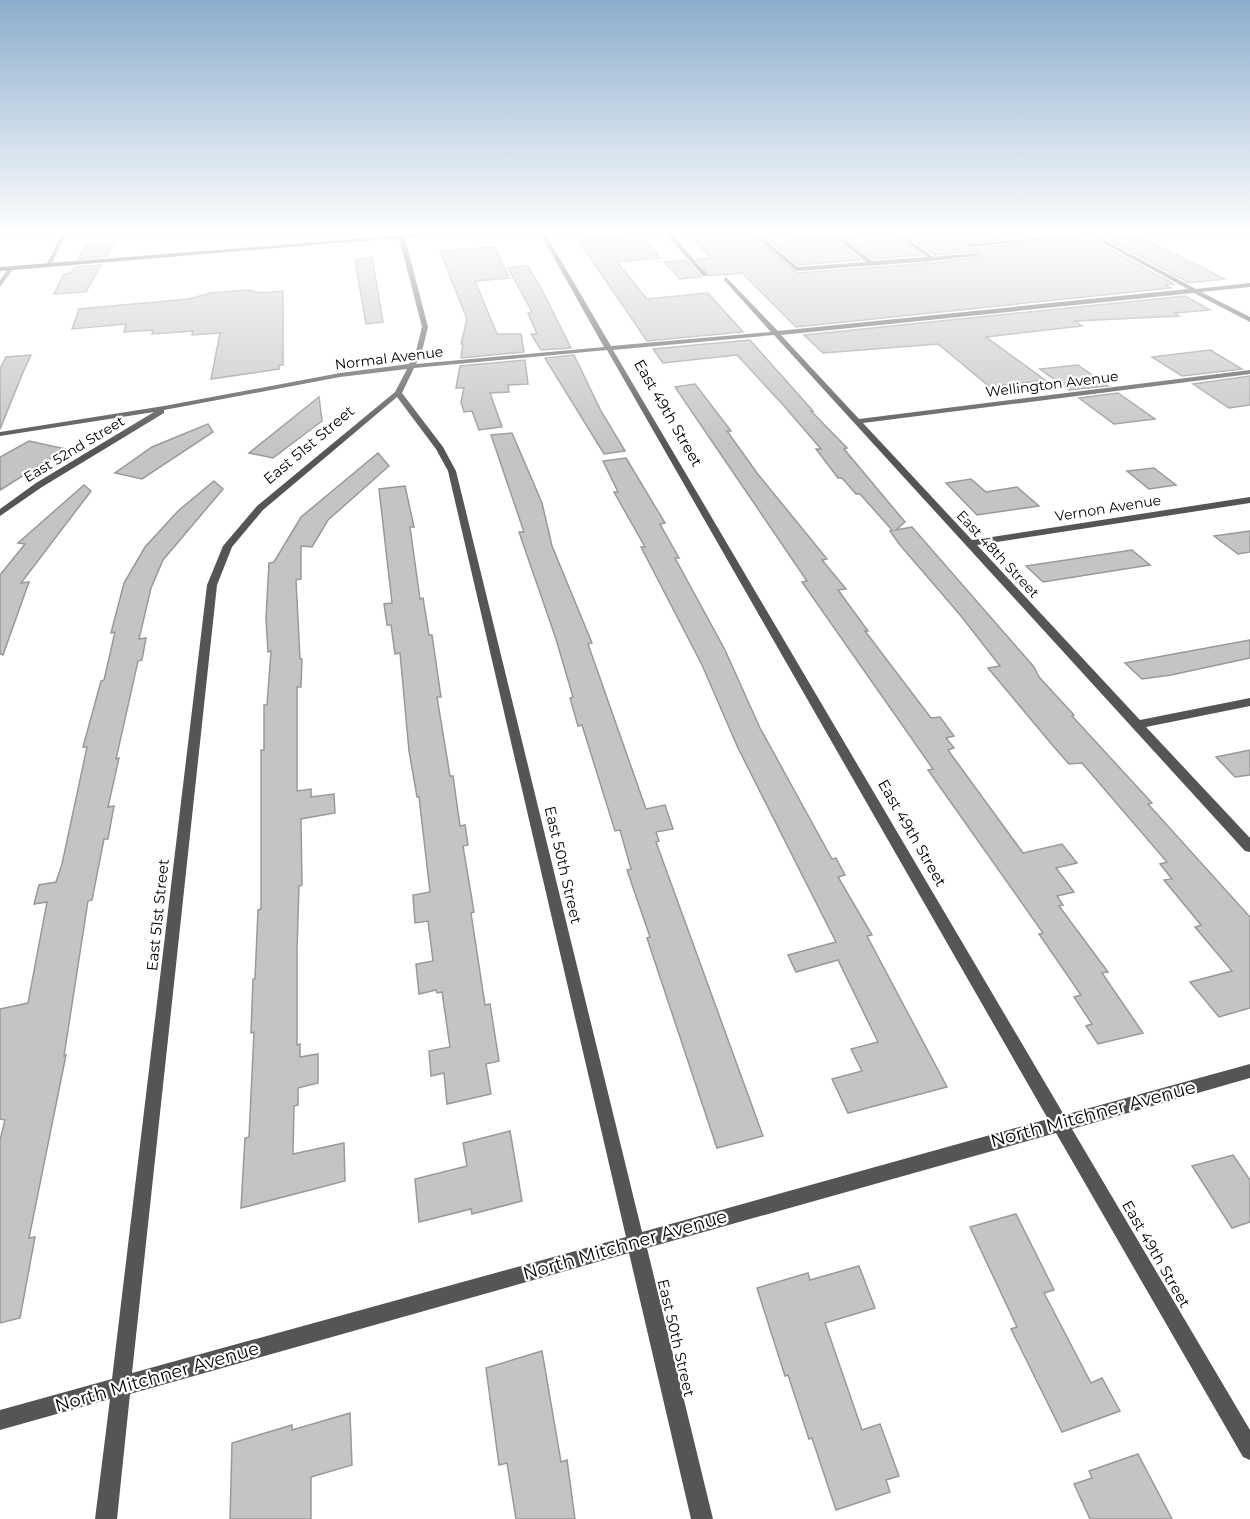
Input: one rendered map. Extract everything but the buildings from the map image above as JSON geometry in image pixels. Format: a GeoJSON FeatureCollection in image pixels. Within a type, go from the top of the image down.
{"type":"FeatureCollection","features":[{"type":"Feature","properties":{"kind":"street"},"geometry":{"type":"LineString","coordinates":[[398,393],[421,346],[425,322],[421,306]]}},
{"type":"Feature","properties":{"kind":"street","name":"East 49th Street"},"geometry":{"type":"LineString","coordinates":[[585,306],[1250,1450]]}},
{"type":"Feature","properties":{"kind":"street","name":"East 48th Street"},"geometry":{"type":"LineString","coordinates":[[750,306],[1250,847]]}},
{"type":"Feature","properties":{"kind":"street","name":"Normal Avenue"},"geometry":{"type":"LineString","coordinates":[[0,434],[164,408],[340,375],[412,366],[611,349],[1039,306]]}},
{"type":"Feature","properties":{"kind":"street"},"geometry":{"type":"LineString","coordinates":[[1224,306],[1250,320]]}},
{"type":"Feature","properties":{"kind":"street","name":"Wellington Avenue"},"geometry":{"type":"LineString","coordinates":[[858,421],[1250,372]]}},
{"type":"Feature","properties":{"kind":"street","name":"East 50th Street"},"geometry":{"type":"LineString","coordinates":[[398,393],[440,449],[452,471],[702,1519]]}},
{"type":"Feature","properties":{"kind":"street","name":"East 51st Street"},"geometry":{"type":"LineString","coordinates":[[106,1519],[215,575],[228,546],[260,507],[398,393]]}},
{"type":"Feature","properties":{"kind":"street","name":"East 52nd Street"},"geometry":{"type":"LineString","coordinates":[[0,513],[39,485],[164,408]]}},
{"type":"Feature","properties":{"kind":"street","name":"Vernon Avenue"},"geometry":{"type":"LineString","coordinates":[[970,543],[1250,500]]}},
{"type":"Feature","properties":{"kind":"street"},"geometry":{"type":"LineString","coordinates":[[1137,725],[1250,702]]}},
{"type":"Feature","properties":{"kind":"street","name":"North Mitchner Avenue"},"geometry":{"type":"LineString","coordinates":[[0,1420],[121,1388],[1060,1122],[1250,1071]]}}]}
